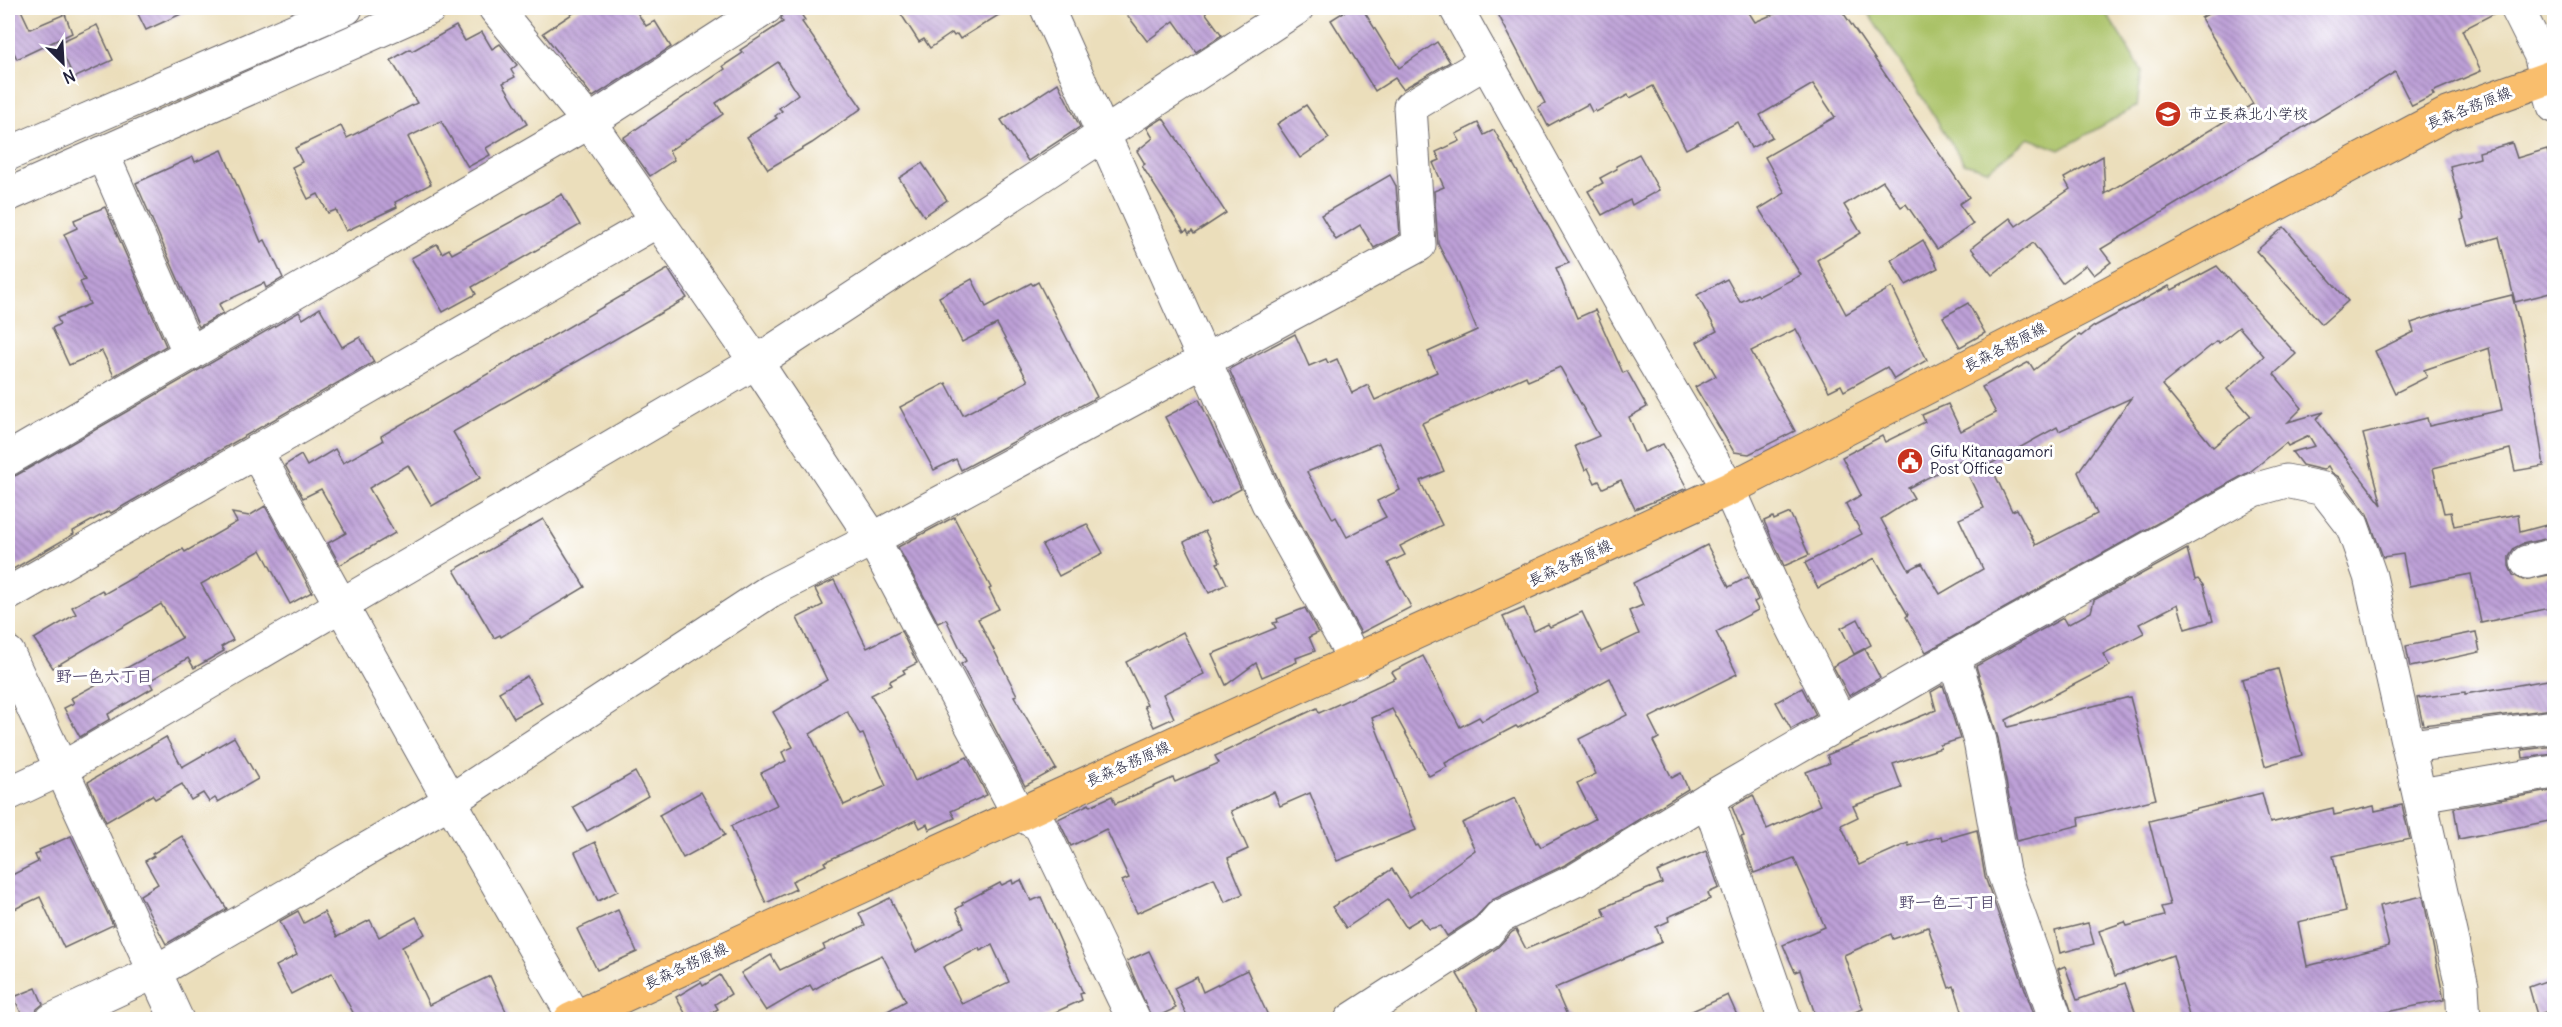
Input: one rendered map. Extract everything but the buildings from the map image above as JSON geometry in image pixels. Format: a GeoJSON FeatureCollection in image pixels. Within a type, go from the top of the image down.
{"type":"FeatureCollection","features":[{"type":"Feature","properties":{"kind":"main road","name":"長森各務原線"},"geometry":{"type":"LineString","coordinates":[[572,1018],[1018,813],[1356,662],[1729,489],[2073,312],[2445,115],[2551,87]]}},
{"type":"Feature","properties":{"kind":"street"},"geometry":{"type":"LineString","coordinates":[[8,154],[346,8]]}},
{"type":"Feature","properties":{"kind":"street"},"geometry":{"type":"LineString","coordinates":[[8,195],[430,8]]}},
{"type":"Feature","properties":{"kind":"street"},"geometry":{"type":"LineString","coordinates":[[495,8],[589,122],[756,362],[873,538],[1018,813],[1040,825],[1134,1020]]}},
{"type":"Feature","properties":{"kind":"street"},"geometry":{"type":"LineString","coordinates":[[8,459],[589,122],[766,8]]}},
{"type":"Feature","properties":{"kind":"street"},"geometry":{"type":"LineString","coordinates":[[1047,8],[1268,503],[1356,662]]}},
{"type":"Feature","properties":{"kind":"street"},"geometry":{"type":"LineString","coordinates":[[8,794],[63,768],[756,362],[1297,8]]}},
{"type":"Feature","properties":{"kind":"street"},"geometry":{"type":"LineString","coordinates":[[2517,8],[2540,54],[2551,87]]}},
{"type":"Feature","properties":{"kind":"street"},"geometry":{"type":"LineString","coordinates":[[1462,10],[1486,62],[1644,345],[1729,489],[1776,594],[1841,723]]}},
{"type":"Feature","properties":{"kind":"street"},"geometry":{"type":"LineString","coordinates":[[52,1020],[155,972],[450,801],[770,591],[1419,245],[1410,106],[1486,62]]}},
{"type":"Feature","properties":{"kind":"street"},"geometry":{"type":"LineString","coordinates":[[102,153],[190,354]]}},
{"type":"Feature","properties":{"kind":"street"},"geometry":{"type":"LineString","coordinates":[[8,594],[657,221]]}},
{"type":"Feature","properties":{"kind":"street"},"geometry":{"type":"LineString","coordinates":[[256,452],[343,604],[572,1018]]}},
{"type":"Feature","properties":{"kind":"street"},"geometry":{"type":"LineString","coordinates":[[1351,1020],[1487,932],[1500,917],[1576,880],[1708,799],[1954,657],[2254,490],[2286,481],[2324,489],[2352,525],[2370,576],[2410,746],[2462,986],[2464,1020]]}},
{"type":"Feature","properties":{"kind":"street"},"geometry":{"type":"LineString","coordinates":[[8,652],[177,1020]]}},
{"type":"Feature","properties":{"kind":"street"},"geometry":{"type":"LineString","coordinates":[[1954,657],[1980,741],[2003,871],[2056,1020]]}},
{"type":"Feature","properties":{"kind":"street"},"geometry":{"type":"LineString","coordinates":[[2410,746],[2554,727]]}},
{"type":"Feature","properties":{"kind":"street"},"geometry":{"type":"LineString","coordinates":[[2420,795],[2554,772]]}},
{"type":"Feature","properties":{"kind":"street"},"geometry":{"type":"LineString","coordinates":[[1708,799],[1785,1020]]}},
{"type":"Feature","properties":{"kind":"green space"},"geometry":{"type":"Polygon","coordinates":[[[1865,8],[2103,8],[2142,71],[2137,106],[2060,150],[2029,138],[1988,170],[1964,163],[1865,8]]]}},
{"type":"Feature","properties":{"kind":"place","name":"市立長森北小学校"},"geometry":{"type":"Point","coordinates":[2168,114]}},
{"type":"Feature","properties":{"kind":"place","name":"Gifu Kitanagamori Post Office"},"geometry":{"type":"Point","coordinates":[1910,461]}},
{"type":"Feature","properties":{"kind":"district","name":"野一色六丁目"},"geometry":{"type":"Point","coordinates":[104,676]}},
{"type":"Feature","properties":{"kind":"district","name":"野一色二丁目"},"geometry":{"type":"Point","coordinates":[1947,902]}}]}
